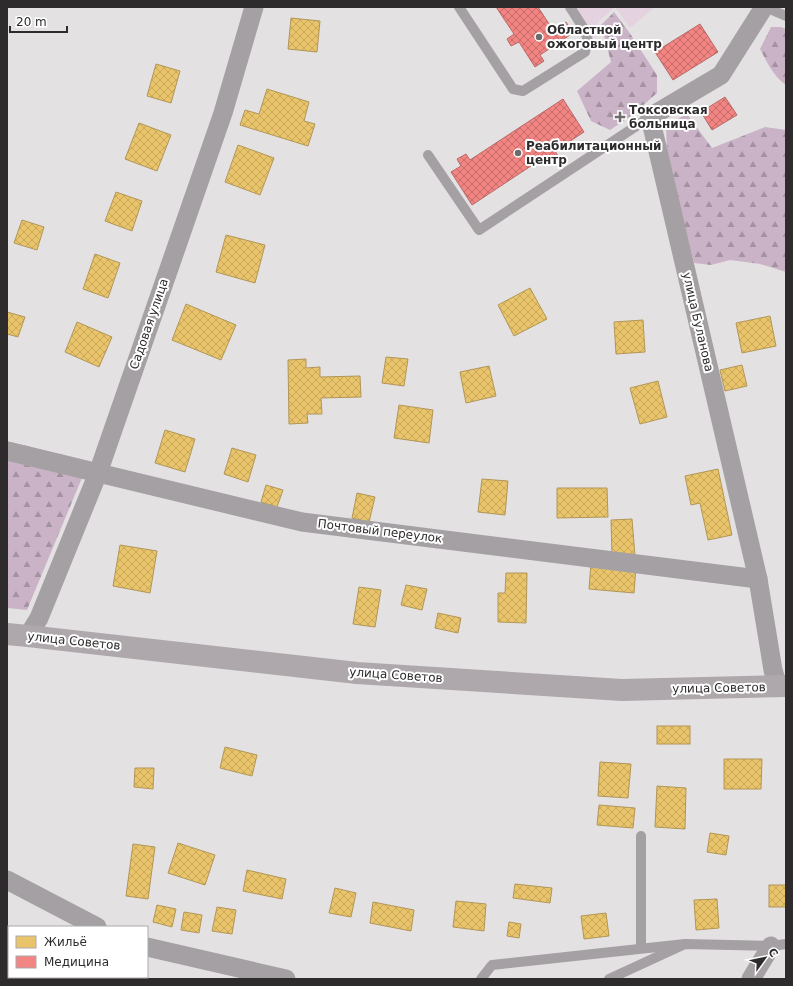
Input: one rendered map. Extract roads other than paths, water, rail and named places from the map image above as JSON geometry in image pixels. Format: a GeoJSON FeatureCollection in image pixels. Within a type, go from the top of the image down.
{"type":"FeatureCollection","features":[{"type":"Feature","properties":{"kind":"main road","name":"улица Советов"},"geometry":{"type":"LineString","coordinates":[[18,635],[357,673],[622,690],[782,686]]}},
{"type":"Feature","properties":{"kind":"street","name":"Садовая улица"},"geometry":{"type":"LineString","coordinates":[[18,635],[38,618],[98,473],[223,113],[254,7]]}},
{"type":"Feature","properties":{"kind":"street"},"geometry":{"type":"LineString","coordinates":[[650,117],[721,75],[764,7]]}},
{"type":"Feature","properties":{"kind":"street","name":"улица Буланова"},"geometry":{"type":"LineString","coordinates":[[650,117],[758,579],[774,670],[782,686]]}},
{"type":"Feature","properties":{"kind":"street","name":"Почтовый переулок"},"geometry":{"type":"LineString","coordinates":[[7,451],[302,522],[758,579]]}},
{"type":"Feature","properties":{"kind":"street"},"geometry":{"type":"LineString","coordinates":[[7,880],[95,926]]}},
{"type":"Feature","properties":{"kind":"street"},"geometry":{"type":"LineString","coordinates":[[751,979],[778,945]]}},
{"type":"Feature","properties":{"kind":"street"},"geometry":{"type":"LineString","coordinates":[[148,947],[286,979]]}},
{"type":"Feature","properties":{"kind":"lane"},"geometry":{"type":"LineString","coordinates":[[459,7],[513,89],[523,91],[585,52],[588,41],[584,29],[570,7]]}},
{"type":"Feature","properties":{"kind":"lane"},"geometry":{"type":"LineString","coordinates":[[764,7],[786,16]]}},
{"type":"Feature","properties":{"kind":"lane"},"geometry":{"type":"LineString","coordinates":[[428,155],[479,230],[650,117]]}},
{"type":"Feature","properties":{"kind":"lane"},"geometry":{"type":"LineString","coordinates":[[641,836],[642,948]]}},
{"type":"Feature","properties":{"kind":"lane"},"geometry":{"type":"LineString","coordinates":[[609,979],[685,944]]}},
{"type":"Feature","properties":{"kind":"lane"},"geometry":{"type":"LineString","coordinates":[[481,979],[492,965],[685,944],[778,945]]}},
{"type":"Feature","properties":{"kind":"place","name":"Областной ожоговый центр"},"geometry":{"type":"Point","coordinates":[539,37]}},
{"type":"Feature","properties":{"kind":"place","name":"Токсовская больница"},"geometry":{"type":"Point","coordinates":[620,117]}},
{"type":"Feature","properties":{"kind":"place","name":"Реабилитационный центр"},"geometry":{"type":"Point","coordinates":[518,153]}}]}
